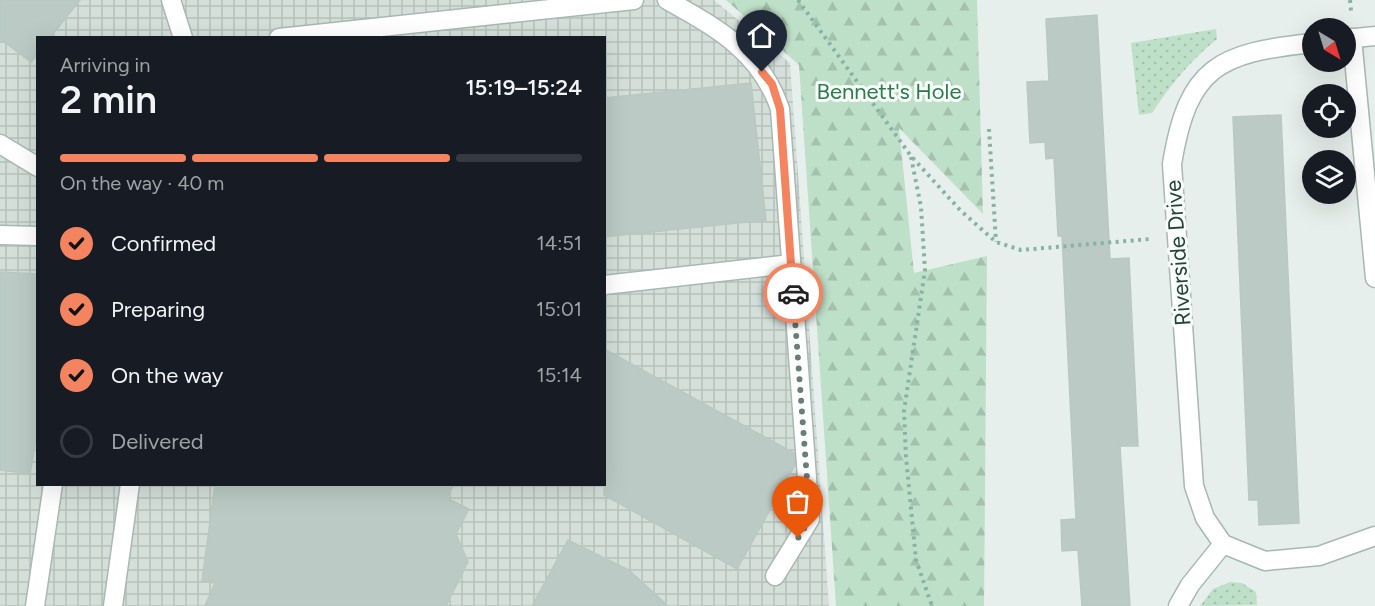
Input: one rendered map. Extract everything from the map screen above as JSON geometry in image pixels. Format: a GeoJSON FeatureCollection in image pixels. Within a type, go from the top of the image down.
{"type":"FeatureCollection","features":[{"type":"Feature","properties":{"kind":"street"},"geometry":{"type":"LineString","coordinates":[[171,0],[182,36]]}},
{"type":"Feature","properties":{"kind":"street"},"geometry":{"type":"LineString","coordinates":[[298,36],[634,0]]}},
{"type":"Feature","properties":{"kind":"street"},"geometry":{"type":"LineString","coordinates":[[667,0],[715,27],[753,61],[772,84],[780,109],[810,519],[775,576]]}},
{"type":"Feature","properties":{"kind":"street"},"geometry":{"type":"LineString","coordinates":[[1356,38],[1375,36]]}},
{"type":"Feature","properties":{"kind":"street","name":"Riverside Drive"},"geometry":{"type":"LineString","coordinates":[[1223,544],[1205,518],[1194,486],[1172,164],[1179,124],[1192,92],[1216,67],[1242,54],[1302,45]]}},
{"type":"Feature","properties":{"kind":"street"},"geometry":{"type":"LineString","coordinates":[[1353,72],[1375,279]]}},
{"type":"Feature","properties":{"kind":"street"},"geometry":{"type":"LineString","coordinates":[[0,144],[36,166]]}},
{"type":"Feature","properties":{"kind":"street"},"geometry":{"type":"LineString","coordinates":[[0,235],[36,236]]}},
{"type":"Feature","properties":{"kind":"street"},"geometry":{"type":"LineString","coordinates":[[606,285],[791,264]]}},
{"type":"Feature","properties":{"kind":"street"},"geometry":{"type":"LineString","coordinates":[[35,606],[53,486]]}},
{"type":"Feature","properties":{"kind":"street"},"geometry":{"type":"LineString","coordinates":[[113,606],[130,486]]}},
{"type":"Feature","properties":{"kind":"street"},"geometry":{"type":"LineString","coordinates":[[1178,606],[1190,585],[1223,544],[1265,561],[1319,556],[1375,536]]}},
{"type":"Feature","properties":{"kind":"path"},"geometry":{"type":"LineString","coordinates":[[798,0],[911,156],[960,210],[996,242],[1021,250],[1177,237]]}},
{"type":"Feature","properties":{"kind":"path"},"geometry":{"type":"LineString","coordinates":[[989,129],[996,242]]}},
{"type":"Feature","properties":{"kind":"path"},"geometry":{"type":"LineString","coordinates":[[911,156],[921,207],[925,270],[904,411],[905,434],[916,560],[932,606]]}},
{"type":"Feature","properties":{"kind":"shaded area"},"geometry":{"type":"Polygon","coordinates":[[[0,0],[714,0],[790,63],[829,606],[0,606],[0,0]]]}},
{"type":"Feature","properties":{"kind":"green space","name":"Bennett's Hole"},"geometry":{"type":"Polygon","coordinates":[[[726,0],[977,0],[983,214],[899,128],[914,273],[987,256],[984,606],[836,606],[799,65],[726,0]]]}},
{"type":"Feature","properties":{"kind":"green space"},"geometry":{"type":"Polygon","coordinates":[[[1216,29],[1217,39],[1182,73],[1152,113],[1139,115],[1131,43],[1216,29]]]}},
{"type":"Feature","properties":{"kind":"green space"},"geometry":{"type":"Polygon","coordinates":[[[1230,582],[1242,583],[1256,592],[1257,605],[1200,606],[1213,589],[1230,582]]]}},
{"type":"Feature","properties":{"kind":"building"},"geometry":{"type":"Polygon","coordinates":[[[0,0],[80,0],[52,36],[36,36],[36,56],[31,62],[0,39],[0,0]]]}},
{"type":"Feature","properties":{"kind":"building"},"geometry":{"type":"Polygon","coordinates":[[[1097,15],[1110,259],[1129,258],[1138,446],[1120,446],[1130,606],[1082,606],[1078,550],[1062,551],[1061,520],[1076,519],[1062,236],[1058,236],[1054,158],[1046,159],[1045,142],[1030,143],[1027,82],[1049,81],[1046,19],[1097,15]]]}},
{"type":"Feature","properties":{"kind":"building"},"geometry":{"type":"Polygon","coordinates":[[[751,83],[766,220],[606,237],[606,98],[751,83]]]}},
{"type":"Feature","properties":{"kind":"building"},"geometry":{"type":"Polygon","coordinates":[[[1281,115],[1299,523],[1259,525],[1258,500],[1249,500],[1233,117],[1281,115]]]}},
{"type":"Feature","properties":{"kind":"building"},"geometry":{"type":"Polygon","coordinates":[[[0,272],[36,274],[36,440],[30,474],[0,470],[0,272]]]}},
{"type":"Feature","properties":{"kind":"building"},"geometry":{"type":"Polygon","coordinates":[[[606,350],[794,453],[795,465],[737,569],[604,495],[604,486],[606,486],[606,350]]]}},
{"type":"Feature","properties":{"kind":"building"},"geometry":{"type":"Polygon","coordinates":[[[215,486],[453,486],[447,498],[469,509],[456,534],[468,562],[446,606],[205,606],[215,583],[202,581],[215,486]]]}},
{"type":"Feature","properties":{"kind":"building"},"geometry":{"type":"Polygon","coordinates":[[[568,540],[629,570],[668,606],[532,606],[568,540]]]}},
{"type":"Feature","properties":{"kind":"way so far"},"geometry":{"type":"LineString","coordinates":[[793,293],[810,519],[798,538]]}},
{"type":"Feature","properties":{"kind":"route"},"geometry":{"type":"LineString","coordinates":[[762,72],[772,84],[780,109],[793,293]]}}]}
